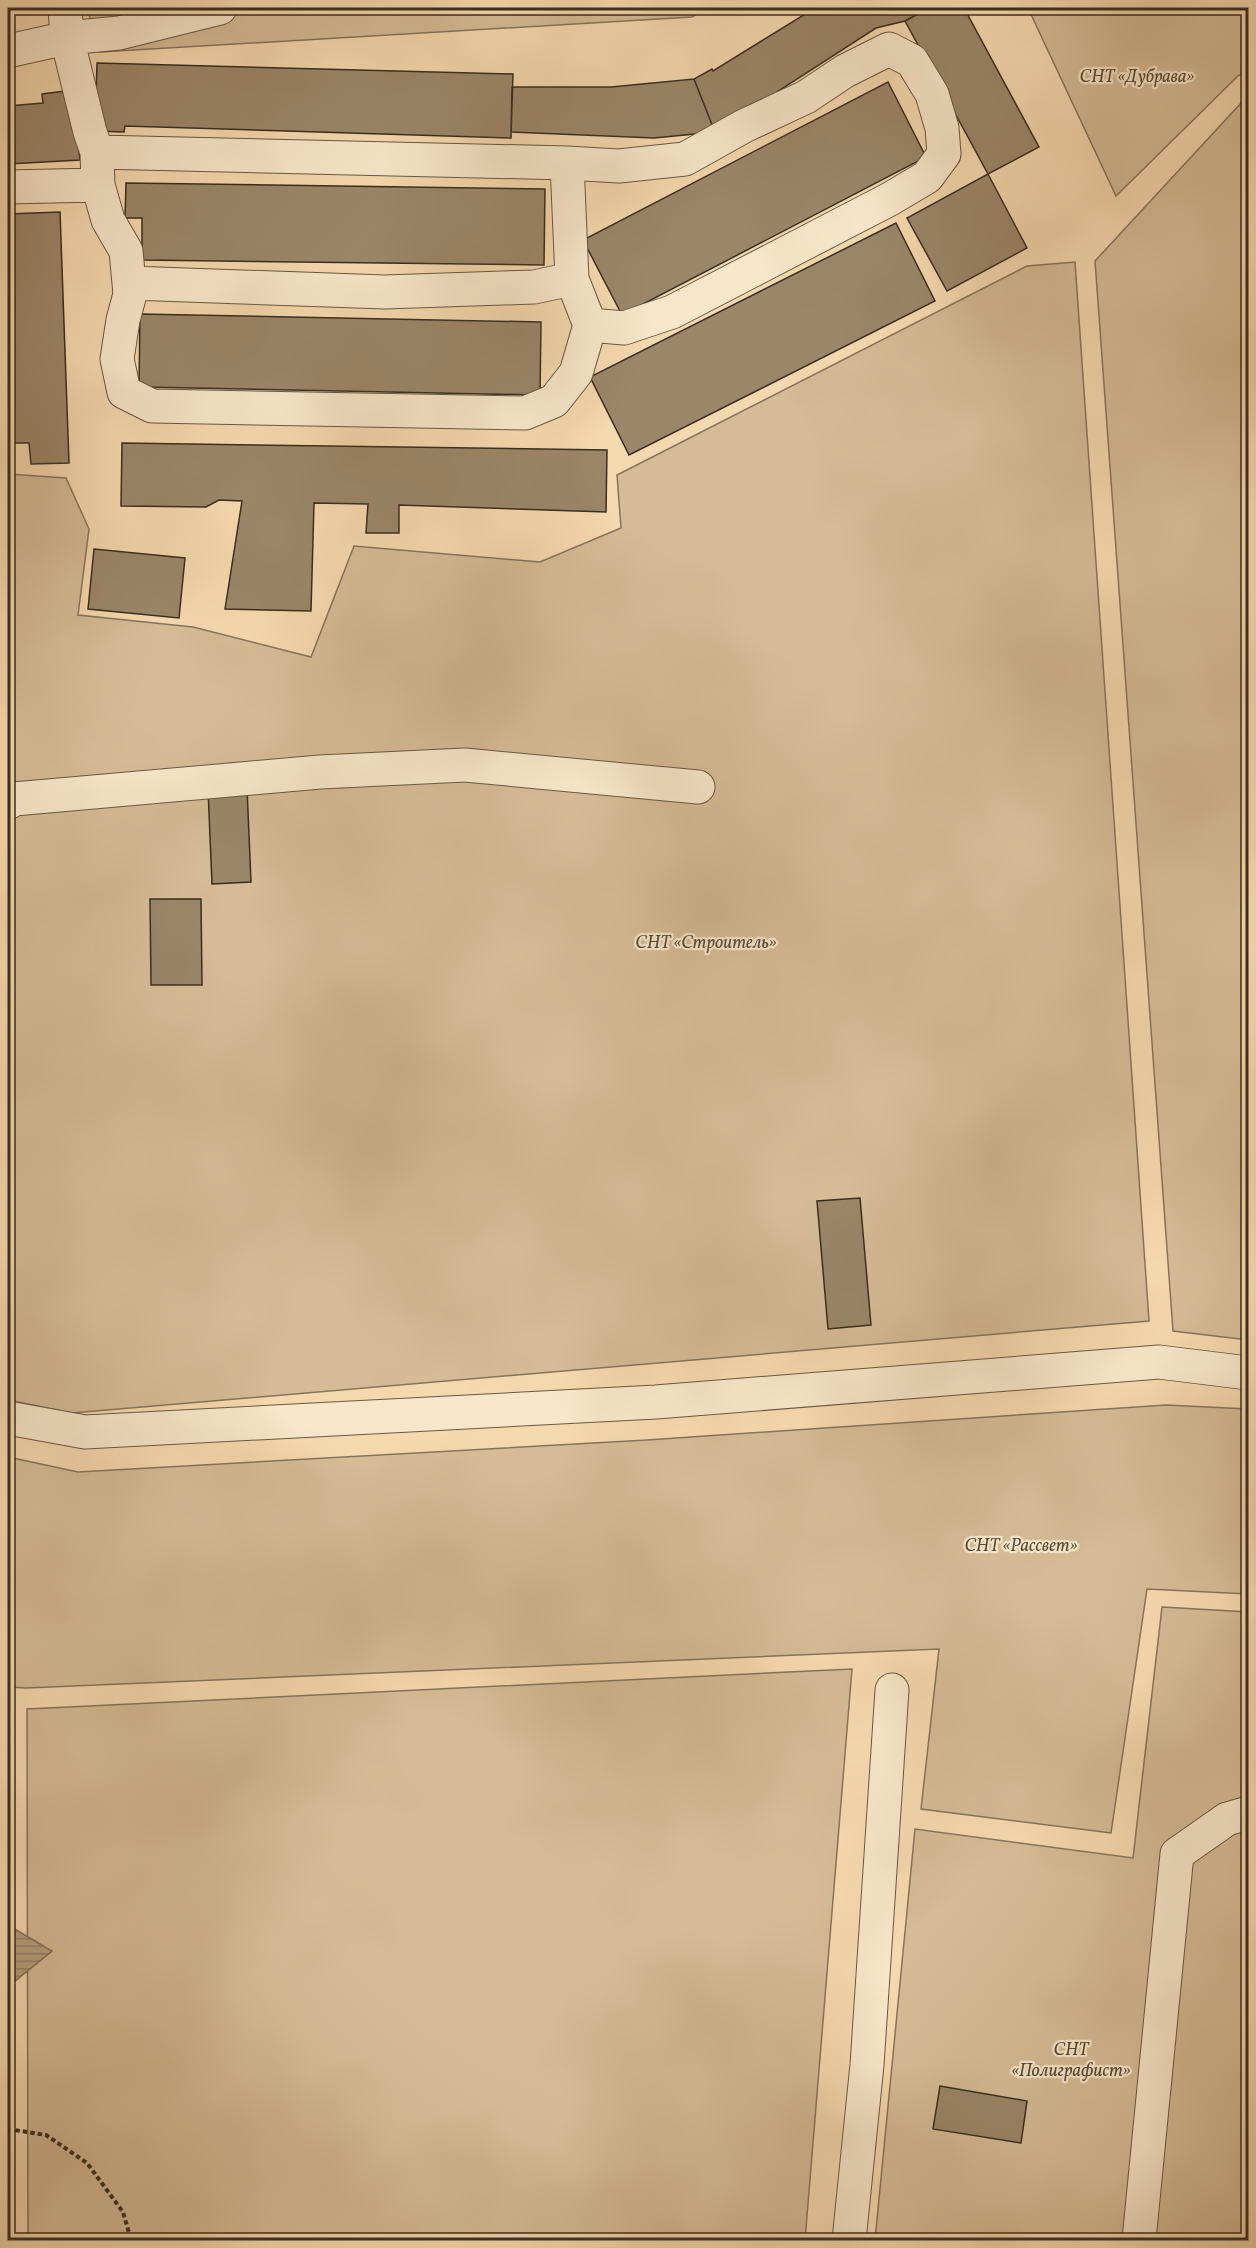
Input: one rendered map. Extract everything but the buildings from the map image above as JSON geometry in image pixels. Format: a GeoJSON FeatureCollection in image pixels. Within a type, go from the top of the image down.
{"type":"FeatureCollection","features":[{"type":"Feature","properties":{"kind":"street"},"geometry":{"type":"LineString","coordinates":[[8,51],[66,23],[119,33],[220,8]]}},
{"type":"Feature","properties":{"kind":"street"},"geometry":{"type":"LineString","coordinates":[[66,23],[90,132],[97,152],[98,185],[108,220],[126,251],[130,294],[117,359],[124,392],[152,406],[525,413],[554,401],[576,373],[590,325],[572,279],[567,163]]}},
{"type":"Feature","properties":{"kind":"street"},"geometry":{"type":"LineString","coordinates":[[97,152],[619,166],[685,159],[744,126],[806,96],[845,71],[889,49],[912,61],[932,94],[942,128],[944,154],[927,177],[890,199],[672,312],[624,328],[590,325]]}},
{"type":"Feature","properties":{"kind":"street"},"geometry":{"type":"LineString","coordinates":[[8,187],[98,185]]}},
{"type":"Feature","properties":{"kind":"street"},"geometry":{"type":"LineString","coordinates":[[130,283],[385,292],[534,287],[572,279]]}},
{"type":"Feature","properties":{"kind":"street"},"geometry":{"type":"LineString","coordinates":[[8,803],[14,799],[320,772],[465,765],[698,787]]}},
{"type":"Feature","properties":{"kind":"street"},"geometry":{"type":"LineString","coordinates":[[8,1418],[85,1432],[656,1402],[1159,1362],[1248,1373]]}},
{"type":"Feature","properties":{"kind":"street"},"geometry":{"type":"LineString","coordinates":[[849,2241],[867,2065],[892,1690]]}},
{"type":"Feature","properties":{"kind":"street"},"geometry":{"type":"LineString","coordinates":[[1139,2241],[1177,1854],[1227,1819],[1248,1813]]}},
{"type":"Feature","properties":{"kind":"path"},"geometry":{"type":"LineString","coordinates":[[8,2129],[46,2134],[87,2163],[123,2212],[130,2241]]}},
{"type":"Feature","properties":{"kind":"green space"},"geometry":{"type":"Polygon","coordinates":[[[87,8],[707,8],[692,17],[100,52],[87,8]]]}},
{"type":"Feature","properties":{"kind":"green space","name":"СНТ «Дубрава»"},"geometry":{"type":"Polygon","coordinates":[[[1028,8],[1248,8],[1248,75],[1239,75],[1116,196],[1028,8]]]}},
{"type":"Feature","properties":{"kind":"green space"},"geometry":{"type":"Polygon","coordinates":[[[1242,102],[1248,102],[1248,1340],[1173,1331],[1095,261],[1242,102]]]}},
{"type":"Feature","properties":{"kind":"green space","name":"СНТ «Строитель»"},"geometry":{"type":"Polygon","coordinates":[[[1075,262],[1149,1321],[72,1413],[8,1400],[8,474],[66,478],[89,529],[78,615],[193,627],[311,657],[354,546],[540,562],[621,528],[617,475],[1027,266],[1075,262]]]}},
{"type":"Feature","properties":{"kind":"green space","name":"СНТ «Рассвет»"},"geometry":{"type":"Polygon","coordinates":[[[1166,1405],[1248,1409],[1248,1594],[1147,1589],[1111,1833],[921,1809],[939,1649],[8,1687],[8,1457],[78,1472],[647,1440],[1166,1405]]]}},
{"type":"Feature","properties":{"kind":"green space","name":"СНТ «Полиграфист»"},"geometry":{"type":"Polygon","coordinates":[[[1162,1607],[1248,1612],[1248,2240],[875,2240],[915,1829],[1133,1858],[1162,1607]]]}},
{"type":"Feature","properties":{"kind":"green space"},"geometry":{"type":"Polygon","coordinates":[[[852,1669],[805,2240],[28,2240],[27,1709],[852,1669]]]}},
{"type":"Feature","properties":{"kind":"shaded area"},"geometry":{"type":"Polygon","coordinates":[[[8,1925],[52,1951],[8,1987],[8,1925]]]}}]}
